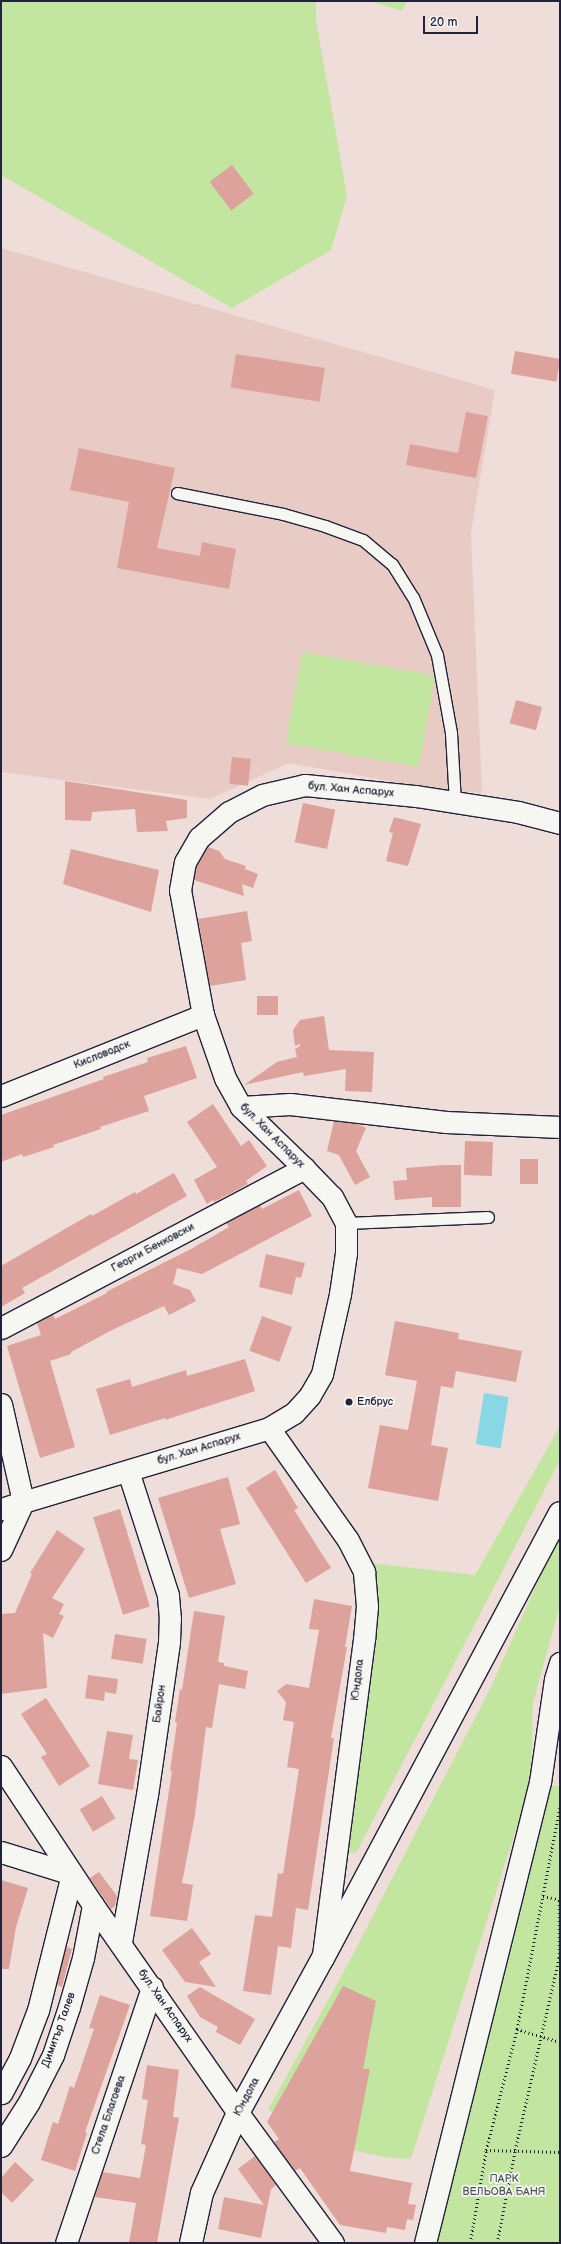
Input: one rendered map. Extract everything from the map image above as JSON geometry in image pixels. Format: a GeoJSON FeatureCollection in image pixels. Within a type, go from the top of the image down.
{"type":"FeatureCollection","features":[{"type":"Feature","properties":{"kind":"main road","name":"Юндола"},"geometry":{"type":"LineString","coordinates":[[191,2243],[202,2193],[238,2113],[323,1958],[560,1513]]}},
{"type":"Feature","properties":{"kind":"street","name":"бул. Хан Аспарух"},"geometry":{"type":"LineString","coordinates":[[1,1510],[23,1502],[269,1428],[294,1413],[310,1395],[322,1374],[340,1294],[346,1253],[346,1223],[332,1197],[241,1107],[225,1078],[203,1015],[180,890],[185,862],[199,838],[229,812],[262,795],[305,785],[416,796],[518,812],[560,823]]}},
{"type":"Feature","properties":{"kind":"street","name":"Кисловодск"},"geometry":{"type":"LineString","coordinates":[[1,1096],[203,1015]]}},
{"type":"Feature","properties":{"kind":"street"},"geometry":{"type":"LineString","coordinates":[[241,1107],[290,1104],[446,1122],[560,1127]]}},
{"type":"Feature","properties":{"kind":"street","name":"Георги Бенковски"},"geometry":{"type":"LineString","coordinates":[[1,1328],[304,1168]]}},
{"type":"Feature","properties":{"kind":"street"},"geometry":{"type":"LineString","coordinates":[[1,1404],[23,1502],[1,1550]]}},
{"type":"Feature","properties":{"kind":"street","name":"Юндола"},"geometry":{"type":"LineString","coordinates":[[269,1428],[348,1540],[364,1572],[367,1606],[364,1639],[323,1958]]}},
{"type":"Feature","properties":{"kind":"street","name":"Байрон"},"geometry":{"type":"LineString","coordinates":[[121,1942],[148,1788],[169,1642],[170,1619],[168,1595],[128,1471]]}},
{"type":"Feature","properties":{"kind":"street"},"geometry":{"type":"LineString","coordinates":[[425,2243],[540,1782],[554,1679],[560,1663]]}},
{"type":"Feature","properties":{"kind":"street","name":"бул. Хан Аспарух"},"geometry":{"type":"LineString","coordinates":[[1,1766],[93,1905],[121,1942],[238,2113],[333,2243]]}},
{"type":"Feature","properties":{"kind":"street"},"geometry":{"type":"LineString","coordinates":[[1,1852],[72,1874],[38,2010],[20,2058],[1,2093]]}},
{"type":"Feature","properties":{"kind":"street","name":"Димитър Талев"},"geometry":{"type":"LineString","coordinates":[[1,2146],[29,2102],[52,2055],[69,2007],[83,1958],[93,1905]]}},
{"type":"Feature","properties":{"kind":"street","name":"Стела Благоева"},"geometry":{"type":"LineString","coordinates":[[66,2243],[152,1987]]}},
{"type":"Feature","properties":{"kind":"lane"},"geometry":{"type":"LineString","coordinates":[[177,493],[283,514],[325,526],[362,540],[392,564],[413,597],[437,655],[451,734],[455,803]]}},
{"type":"Feature","properties":{"kind":"lane"},"geometry":{"type":"LineString","coordinates":[[346,1223],[488,1217]]}},
{"type":"Feature","properties":{"kind":"path"},"geometry":{"type":"LineString","coordinates":[[470,2243],[486,2150],[517,2029],[560,1806]]}},
{"type":"Feature","properties":{"kind":"path"},"geometry":{"type":"LineString","coordinates":[[498,2243],[515,2150],[558,1958],[560,1900],[543,1896]]}},
{"type":"Feature","properties":{"kind":"path"},"geometry":{"type":"LineString","coordinates":[[517,2029],[560,2042]]}},
{"type":"Feature","properties":{"kind":"path"},"geometry":{"type":"LineString","coordinates":[[486,2150],[560,2152]]}},
{"type":"Feature","properties":{"kind":"shaded area"},"geometry":{"type":"Polygon","coordinates":[[[1,248],[495,390],[471,533],[482,793],[429,788],[289,763],[210,799],[1,772],[1,248]]]}},
{"type":"Feature","properties":{"kind":"green space"},"geometry":{"type":"Polygon","coordinates":[[[1,1],[316,1],[316,20],[347,196],[331,250],[232,308],[1,175],[1,1]]]}},
{"type":"Feature","properties":{"kind":"green space"},"geometry":{"type":"Polygon","coordinates":[[[369,1],[407,1],[402,11],[369,1]]]}},
{"type":"Feature","properties":{"kind":"green space"},"geometry":{"type":"Polygon","coordinates":[[[302,652],[435,675],[419,767],[286,744],[302,652]]]}},
{"type":"Feature","properties":{"kind":"green space"},"geometry":{"type":"Polygon","coordinates":[[[560,1426],[560,1460],[356,1853],[338,1850],[370,1563],[475,1575],[560,1426]]]}},
{"type":"Feature","properties":{"kind":"green space"},"geometry":{"type":"Polygon","coordinates":[[[560,1532],[560,1605],[533,1703],[531,1782],[411,2159],[384,2157],[351,2150],[268,2110],[349,1962],[491,1687],[560,1532]]]}},
{"type":"Feature","properties":{"kind":"green space","name":"ПАРК ВЕЛЬОВА БАНЯ"},"geometry":{"type":"Polygon","coordinates":[[[549,1786],[560,1786],[560,2243],[433,2243],[549,1786]]]}},
{"type":"Feature","properties":{"kind":"water"},"geometry":{"type":"Polygon","coordinates":[[[484,1393],[509,1397],[501,1448],[476,1444],[484,1393]]]}},
{"type":"Feature","properties":{"kind":"building"},"geometry":{"type":"Polygon","coordinates":[[[232,165],[254,194],[231,211],[210,182],[232,165]]]}},
{"type":"Feature","properties":{"kind":"building"},"geometry":{"type":"Polygon","coordinates":[[[515,351],[560,359],[556,382],[511,374],[515,351]]]}},
{"type":"Feature","properties":{"kind":"building"},"geometry":{"type":"Polygon","coordinates":[[[236,354],[325,368],[320,402],[231,388],[236,354]]]}},
{"type":"Feature","properties":{"kind":"building"},"geometry":{"type":"Polygon","coordinates":[[[466,412],[488,416],[476,478],[406,465],[410,444],[458,453],[466,412]]]}},
{"type":"Feature","properties":{"kind":"building"},"geometry":{"type":"Polygon","coordinates":[[[79,448],[175,468],[157,548],[200,556],[202,542],[236,549],[229,589],[117,568],[129,502],[70,490],[79,448]]]}},
{"type":"Feature","properties":{"kind":"building"},"geometry":{"type":"Polygon","coordinates":[[[516,700],[542,707],[536,730],[510,723],[516,700]]]}},
{"type":"Feature","properties":{"kind":"building"},"geometry":{"type":"Polygon","coordinates":[[[232,757],[251,759],[248,786],[229,784],[232,757]]]}},
{"type":"Feature","properties":{"kind":"building"},"geometry":{"type":"Polygon","coordinates":[[[65,781],[187,800],[187,818],[166,821],[168,831],[137,832],[135,809],[92,812],[91,821],[65,820],[65,781]]]}},
{"type":"Feature","properties":{"kind":"building"},"geometry":{"type":"Polygon","coordinates":[[[303,803],[335,810],[327,849],[295,842],[303,803]]]}},
{"type":"Feature","properties":{"kind":"building"},"geometry":{"type":"Polygon","coordinates":[[[394,817],[421,824],[408,866],[386,861],[393,833],[389,832],[394,817]]]}},
{"type":"Feature","properties":{"kind":"building"},"geometry":{"type":"Polygon","coordinates":[[[208,847],[219,851],[225,859],[246,866],[245,869],[258,874],[253,888],[242,884],[244,896],[194,880],[196,866],[208,847]]]}},
{"type":"Feature","properties":{"kind":"building"},"geometry":{"type":"Polygon","coordinates":[[[71,849],[159,870],[151,912],[63,884],[71,849]]]}},
{"type":"Feature","properties":{"kind":"building"},"geometry":{"type":"Polygon","coordinates":[[[247,911],[252,941],[241,943],[246,980],[210,986],[198,919],[247,911]]]}},
{"type":"Feature","properties":{"kind":"building"},"geometry":{"type":"Polygon","coordinates":[[[257,996],[278,996],[278,1015],[257,1015],[257,996]]]}},
{"type":"Feature","properties":{"kind":"building"},"geometry":{"type":"Polygon","coordinates":[[[324,1016],[329,1050],[374,1052],[372,1092],[345,1091],[346,1069],[304,1076],[303,1072],[244,1085],[277,1062],[297,1057],[295,1049],[300,1046],[300,1044],[295,1046],[293,1030],[300,1020],[324,1016]]]}},
{"type":"Feature","properties":{"kind":"building"},"geometry":{"type":"Polygon","coordinates":[[[186,1046],[197,1078],[144,1096],[149,1111],[100,1127],[101,1129],[53,1145],[54,1147],[23,1157],[22,1154],[1,1162],[1,1115],[148,1062],[147,1058],[186,1046]]]}},
{"type":"Feature","properties":{"kind":"building"},"geometry":{"type":"Polygon","coordinates":[[[213,1104],[241,1146],[249,1140],[267,1166],[246,1181],[248,1184],[214,1202],[213,1200],[207,1204],[194,1180],[217,1167],[187,1122],[213,1104]]]}},
{"type":"Feature","properties":{"kind":"building"},"geometry":{"type":"Polygon","coordinates":[[[334,1121],[357,1124],[366,1128],[356,1151],[370,1177],[355,1185],[339,1155],[327,1151],[334,1121]]]}},
{"type":"Feature","properties":{"kind":"building"},"geometry":{"type":"Polygon","coordinates":[[[465,1141],[493,1142],[492,1176],[464,1175],[465,1141]]]}},
{"type":"Feature","properties":{"kind":"building"},"geometry":{"type":"Polygon","coordinates":[[[520,1159],[538,1159],[538,1184],[520,1184],[520,1159]]]}},
{"type":"Feature","properties":{"kind":"building"},"geometry":{"type":"Polygon","coordinates":[[[461,1165],[461,1207],[432,1207],[432,1197],[395,1200],[393,1181],[407,1180],[406,1168],[461,1165]]]}},
{"type":"Feature","properties":{"kind":"building"},"geometry":{"type":"Polygon","coordinates":[[[174,1173],[187,1196],[22,1288],[25,1293],[1,1307],[1,1266],[91,1214],[92,1216],[135,1192],[136,1194],[174,1173]]]}},
{"type":"Feature","properties":{"kind":"building"},"geometry":{"type":"Polygon","coordinates":[[[299,1190],[312,1216],[202,1274],[177,1268],[173,1284],[190,1290],[196,1301],[169,1315],[164,1306],[112,1330],[71,1352],[71,1354],[50,1361],[75,1447],[40,1458],[7,1346],[41,1335],[37,1323],[53,1314],[55,1319],[107,1293],[106,1292],[191,1249],[229,1227],[226,1223],[260,1205],[262,1209],[299,1190]]]}},
{"type":"Feature","properties":{"kind":"building"},"geometry":{"type":"Polygon","coordinates":[[[266,1254],[305,1263],[301,1278],[296,1277],[292,1295],[259,1287],[266,1254]]]}},
{"type":"Feature","properties":{"kind":"building"},"geometry":{"type":"Polygon","coordinates":[[[262,1316],[292,1327],[279,1362],[249,1351],[262,1316]]]}},
{"type":"Feature","properties":{"kind":"building"},"geometry":{"type":"Polygon","coordinates":[[[395,1321],[459,1333],[458,1339],[522,1351],[516,1382],[456,1371],[453,1388],[441,1386],[431,1445],[448,1448],[438,1501],[368,1488],[380,1425],[408,1430],[417,1381],[385,1375],[395,1321]]]}},
{"type":"Feature","properties":{"kind":"building"},"geometry":{"type":"Polygon","coordinates":[[[245,1359],[255,1391],[165,1420],[165,1418],[110,1435],[96,1389],[130,1379],[132,1387],[186,1370],[187,1376],[245,1359]]]}},
{"type":"Feature","properties":{"kind":"building"},"geometry":{"type":"Polygon","coordinates":[[[275,1470],[298,1508],[294,1510],[331,1568],[306,1583],[246,1488],[275,1470]]]}},
{"type":"Feature","properties":{"kind":"building"},"geometry":{"type":"Polygon","coordinates":[[[228,1477],[240,1524],[220,1529],[236,1584],[189,1598],[158,1498],[228,1477]]]}},
{"type":"Feature","properties":{"kind":"building"},"geometry":{"type":"Polygon","coordinates":[[[120,1509],[150,1607],[123,1615],[93,1517],[120,1509]]]}},
{"type":"Feature","properties":{"kind":"building"},"geometry":{"type":"Polygon","coordinates":[[[57,1530],[85,1549],[52,1598],[64,1604],[59,1614],[64,1616],[53,1638],[43,1633],[47,1688],[1,1694],[1,1614],[15,1613],[32,1574],[30,1573],[57,1530]]]}},
{"type":"Feature","properties":{"kind":"building"},"geometry":{"type":"Polygon","coordinates":[[[314,1599],[352,1606],[345,1647],[347,1647],[331,1738],[334,1738],[308,1910],[296,1908],[291,1948],[278,1946],[271,1995],[243,1991],[255,1915],[272,1917],[278,1873],[283,1874],[299,1769],[287,1767],[294,1722],[283,1720],[286,1702],[277,1691],[286,1684],[309,1688],[319,1630],[309,1629],[314,1599]]]}},
{"type":"Feature","properties":{"kind":"building"},"geometry":{"type":"Polygon","coordinates":[[[194,1611],[225,1616],[218,1662],[224,1663],[224,1666],[248,1671],[245,1689],[219,1684],[212,1728],[206,1727],[195,1815],[182,1883],[193,1885],[187,1921],[150,1916],[172,1771],[170,1771],[177,1723],[175,1722],[180,1689],[182,1690],[194,1611]]]}},
{"type":"Feature","properties":{"kind":"building"},"geometry":{"type":"Polygon","coordinates":[[[115,1634],[147,1639],[143,1664],[111,1659],[115,1634]]]}},
{"type":"Feature","properties":{"kind":"building"},"geometry":{"type":"Polygon","coordinates":[[[88,1675],[118,1679],[116,1694],[105,1692],[104,1701],[85,1698],[88,1675]]]}},
{"type":"Feature","properties":{"kind":"building"},"geometry":{"type":"Polygon","coordinates":[[[46,1698],[90,1766],[59,1786],[41,1757],[47,1754],[21,1714],[46,1698]]]}},
{"type":"Feature","properties":{"kind":"building"},"geometry":{"type":"Polygon","coordinates":[[[107,1731],[133,1735],[129,1759],[138,1760],[133,1790],[98,1784],[107,1731]]]}},
{"type":"Feature","properties":{"kind":"building"},"geometry":{"type":"Polygon","coordinates":[[[102,1796],[115,1818],[93,1832],[80,1809],[102,1796]]]}},
{"type":"Feature","properties":{"kind":"building"},"geometry":{"type":"Polygon","coordinates":[[[99,1872],[117,1896],[115,1906],[111,1909],[90,1878],[99,1872]]]}},
{"type":"Feature","properties":{"kind":"building"},"geometry":{"type":"Polygon","coordinates":[[[1,1880],[28,1888],[16,1927],[9,1969],[1,1969],[1,1880]]]}},
{"type":"Feature","properties":{"kind":"building"},"geometry":{"type":"Polygon","coordinates":[[[192,1928],[211,1954],[199,1962],[216,1987],[185,1982],[162,1950],[192,1928]]]}},
{"type":"Feature","properties":{"kind":"building"},"geometry":{"type":"Polygon","coordinates":[[[66,1947],[72,1949],[62,1987],[57,1985],[66,1947]]]}},
{"type":"Feature","properties":{"kind":"building"},"geometry":{"type":"Polygon","coordinates":[[[343,1986],[376,2001],[363,2069],[370,2069],[350,2171],[412,2183],[408,2204],[416,2205],[413,2220],[407,2219],[405,2230],[387,2227],[386,2233],[340,2225],[300,2168],[295,2171],[274,2142],[279,2139],[267,2122],[343,1986]]]}},
{"type":"Feature","properties":{"kind":"building"},"geometry":{"type":"Polygon","coordinates":[[[200,1987],[255,2019],[240,2045],[216,2032],[218,2027],[200,2017],[187,1996],[200,1987]]]}},
{"type":"Feature","properties":{"kind":"building"},"geometry":{"type":"Polygon","coordinates":[[[100,1995],[130,2005],[85,2132],[87,2133],[75,2171],[41,2160],[53,2122],[58,2124],[70,2086],[74,2088],[94,2029],[89,2028],[100,1995]]]}},
{"type":"Feature","properties":{"kind":"building"},"geometry":{"type":"Polygon","coordinates":[[[147,2065],[179,2070],[173,2117],[179,2118],[157,2243],[129,2243],[136,2203],[95,2197],[102,2172],[140,2178],[146,2145],[141,2144],[148,2100],[142,2099],[147,2065]]]}},
{"type":"Feature","properties":{"kind":"building"},"geometry":{"type":"Polygon","coordinates":[[[255,2156],[276,2185],[271,2189],[261,2238],[218,2229],[224,2197],[264,2205],[238,2169],[255,2156]]]}},
{"type":"Feature","properties":{"kind":"building"},"geometry":{"type":"Polygon","coordinates":[[[15,2162],[34,2180],[12,2203],[1,2192],[1,2178],[15,2162]]]}},
{"type":"Feature","properties":{"kind":"place","name":"Елбрус"},"geometry":{"type":"Point","coordinates":[349,1402]}}]}
